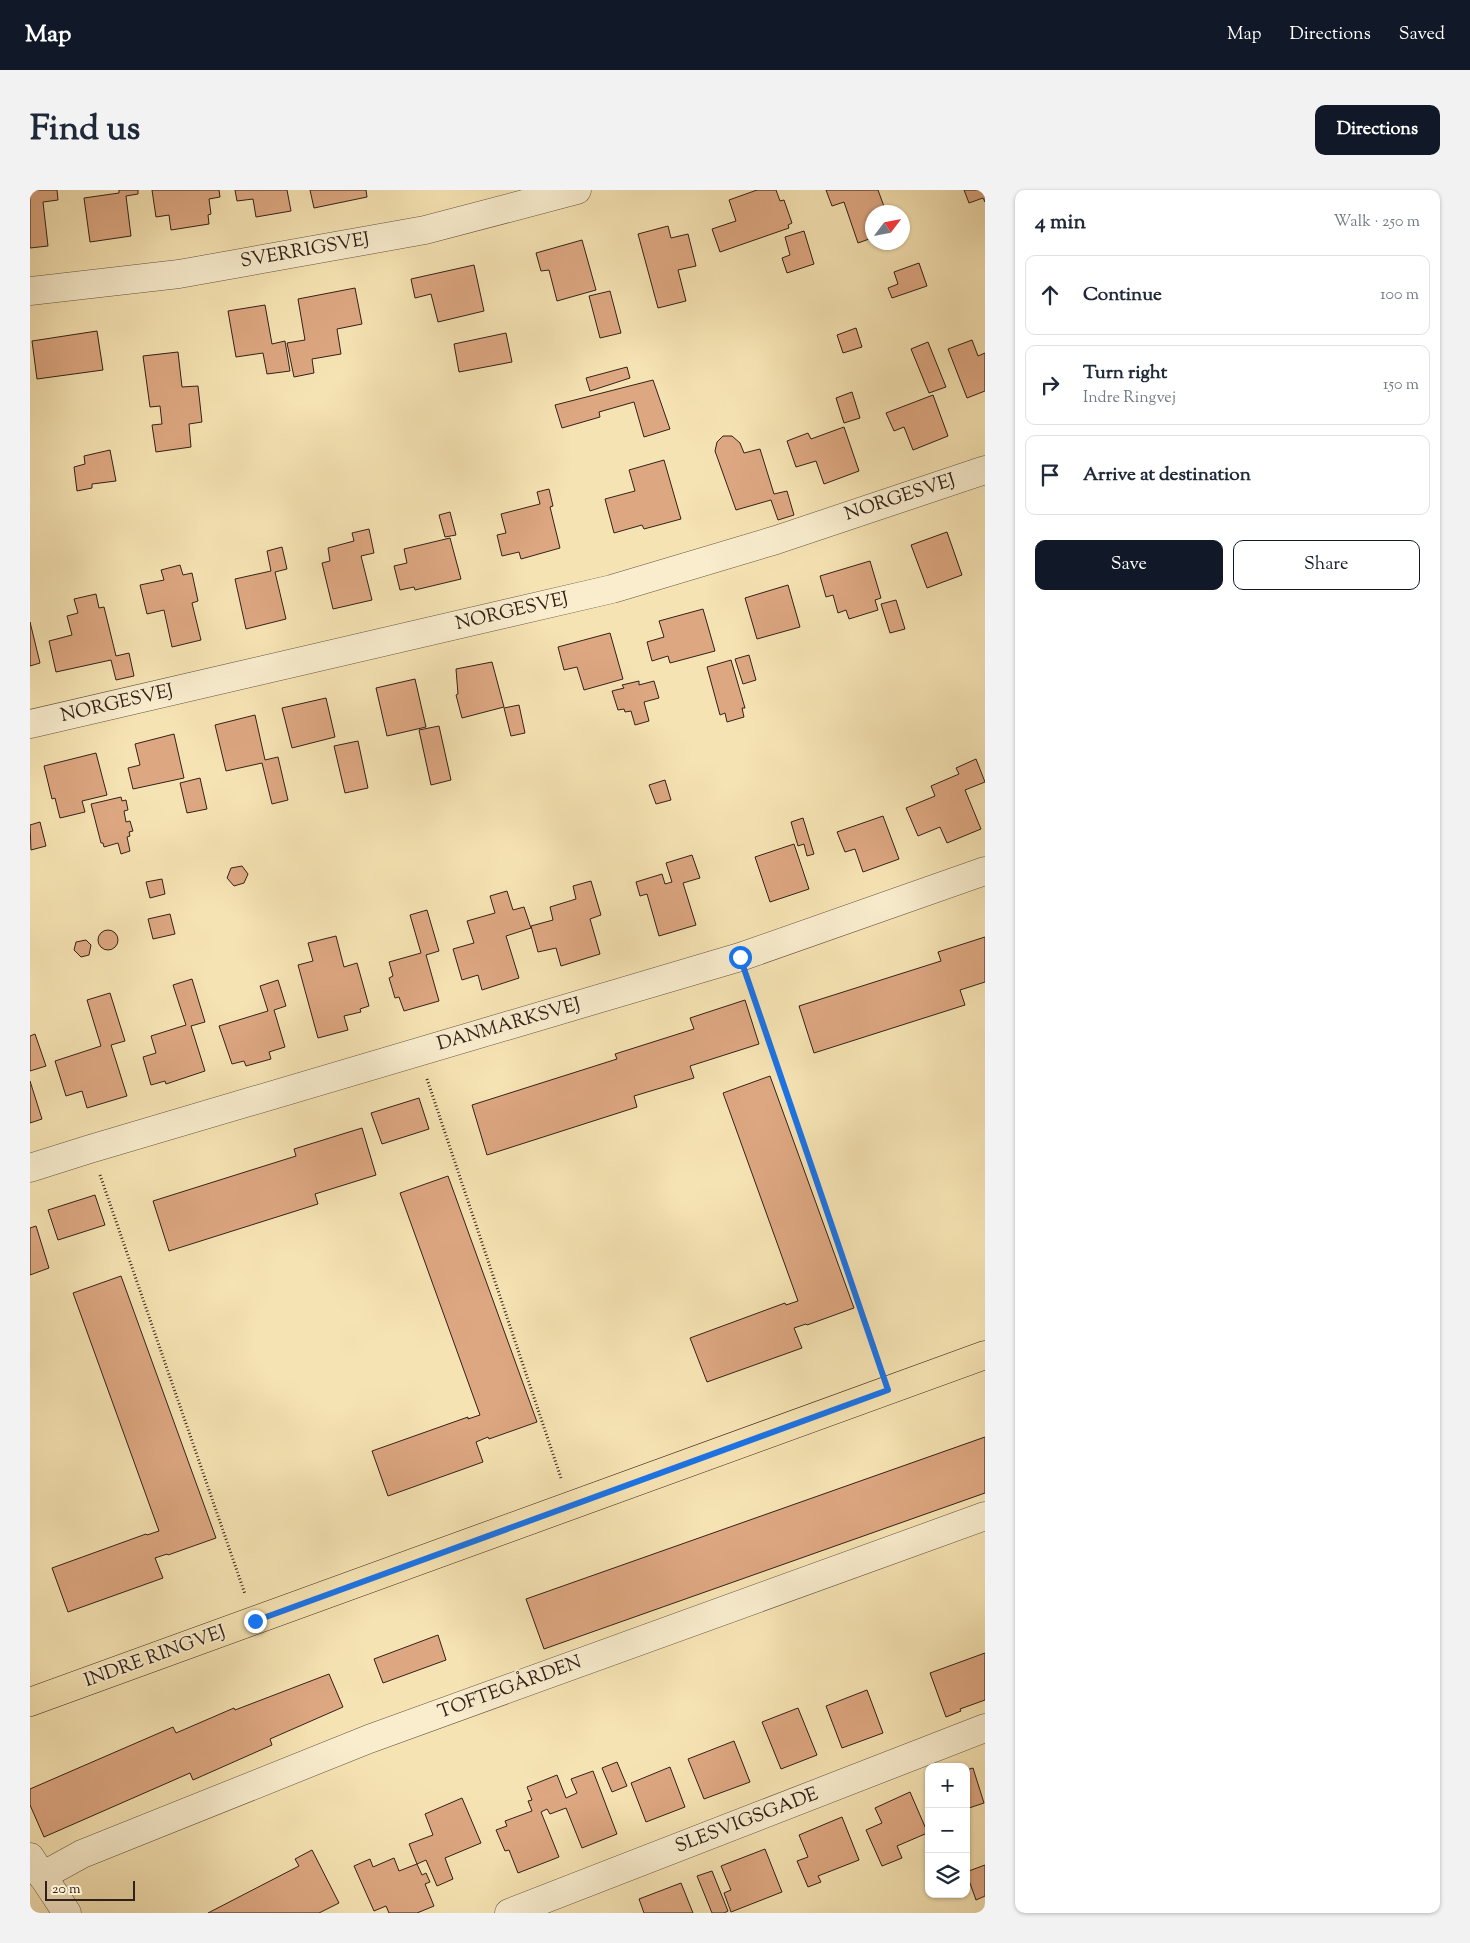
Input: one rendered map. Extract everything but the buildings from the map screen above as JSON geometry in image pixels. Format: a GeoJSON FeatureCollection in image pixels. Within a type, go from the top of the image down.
{"type":"FeatureCollection","features":[{"type":"Feature","properties":{"kind":"main road","name":"INDRE RINGVEJ"},"geometry":{"type":"LineString","coordinates":[[30,1702],[985,1355]]}},
{"type":"Feature","properties":{"kind":"street","name":"SVERRIGSVEJ"},"geometry":{"type":"LineString","coordinates":[[30,291],[179,274],[425,230],[577,190]]}},
{"type":"Feature","properties":{"kind":"street","name":"NORGESVEJ"},"geometry":{"type":"LineString","coordinates":[[30,724],[612,588],[776,540],[985,470]]}},
{"type":"Feature","properties":{"kind":"street","name":"DANMARKSVEJ"},"geometry":{"type":"LineString","coordinates":[[30,1168],[740,957],[985,871]]}},
{"type":"Feature","properties":{"kind":"street","name":"TOFTEGÅRDEN"},"geometry":{"type":"LineString","coordinates":[[67,1913],[36,1867],[82,1854],[369,1739],[985,1516]]}},
{"type":"Feature","properties":{"kind":"street","name":"SLESVIGSGADE"},"geometry":{"type":"LineString","coordinates":[[509,1913],[985,1728]]}},
{"type":"Feature","properties":{"kind":"path"},"geometry":{"type":"LineString","coordinates":[[740,957],[888,1390]]}},
{"type":"Feature","properties":{"kind":"path"},"geometry":{"type":"LineString","coordinates":[[418,1052],[570,1506]]}},
{"type":"Feature","properties":{"kind":"path"},"geometry":{"type":"LineString","coordinates":[[90,1149],[255,1621]]}},
{"type":"Feature","properties":{"kind":"route"},"geometry":{"type":"LineString","coordinates":[[255,1621],[888,1390],[740,957]]}}]}
